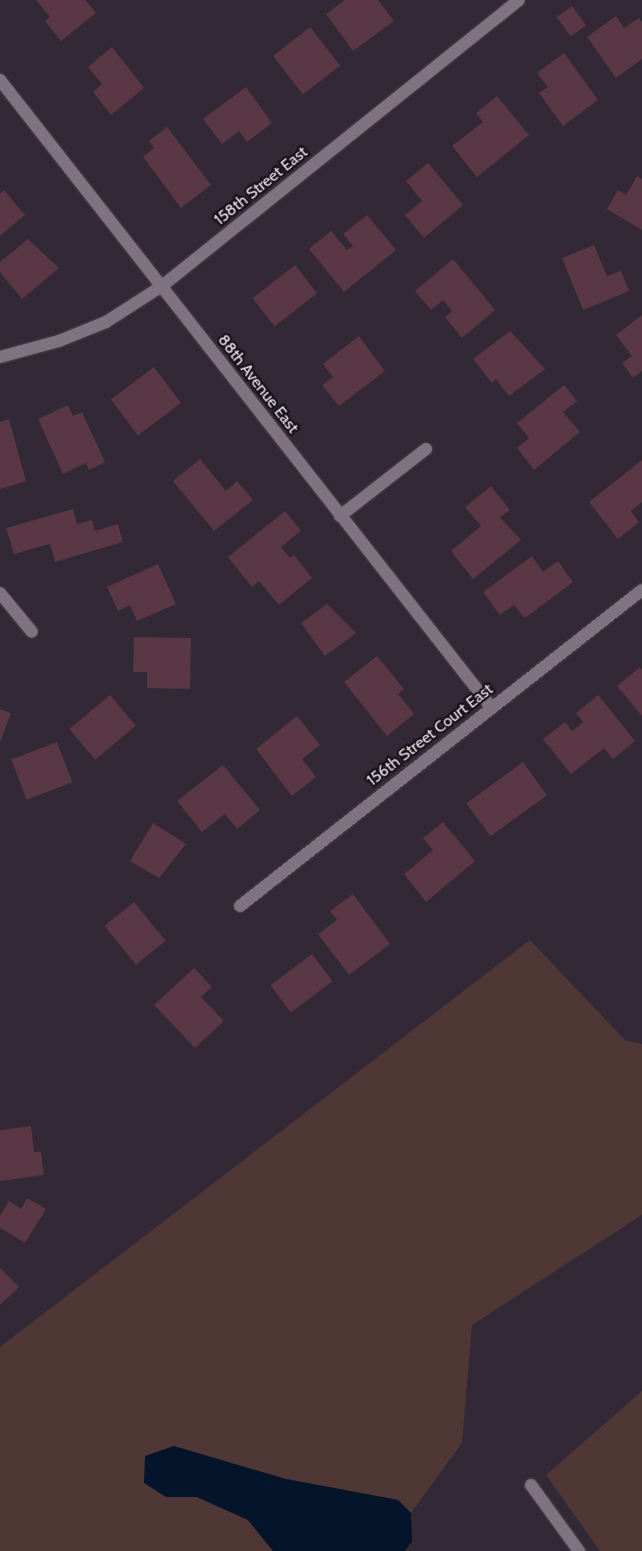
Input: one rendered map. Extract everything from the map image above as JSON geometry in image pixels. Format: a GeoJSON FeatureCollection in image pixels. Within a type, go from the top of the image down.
{"type":"FeatureCollection","features":[{"type":"Feature","properties":{"kind":"street","name":"158th Street East"},"geometry":{"type":"LineString","coordinates":[[0,357],[60,341],[106,322],[162,286],[519,0]]}},
{"type":"Feature","properties":{"kind":"street","name":"88th Avenue East"},"geometry":{"type":"LineString","coordinates":[[0,80],[491,708]]}},
{"type":"Feature","properties":{"kind":"street"},"geometry":{"type":"LineString","coordinates":[[340,516],[426,449]]}},
{"type":"Feature","properties":{"kind":"street","name":"156th Street Court East"},"geometry":{"type":"LineString","coordinates":[[240,906],[642,590]]}},
{"type":"Feature","properties":{"kind":"street"},"geometry":{"type":"LineString","coordinates":[[0,593],[32,632]]}},
{"type":"Feature","properties":{"kind":"street"},"geometry":{"type":"LineString","coordinates":[[531,1485],[579,1551]]}},
{"type":"Feature","properties":{"kind":"shaded area"},"geometry":{"type":"Polygon","coordinates":[[[530,940],[625,1040],[642,1044],[642,1215],[472,1325],[462,1443],[411,1513],[398,1500],[286,1479],[166,1497],[197,1497],[248,1520],[273,1551],[0,1551],[0,1347],[530,940]]]}},
{"type":"Feature","properties":{"kind":"shaded area"},"geometry":{"type":"Polygon","coordinates":[[[642,1391],[642,1551],[600,1551],[546,1475],[642,1391]]]}},
{"type":"Feature","properties":{"kind":"water"},"geometry":{"type":"Polygon","coordinates":[[[174,1446],[286,1479],[398,1500],[411,1513],[412,1541],[405,1551],[273,1551],[248,1520],[197,1497],[166,1497],[144,1483],[145,1456],[174,1446]]]}},
{"type":"Feature","properties":{"kind":"building"},"geometry":{"type":"Polygon","coordinates":[[[36,0],[85,0],[96,13],[61,41],[45,21],[50,17],[36,0]]]}},
{"type":"Feature","properties":{"kind":"building"},"geometry":{"type":"Polygon","coordinates":[[[345,0],[378,0],[394,21],[353,51],[326,14],[345,0]]]}},
{"type":"Feature","properties":{"kind":"building"},"geometry":{"type":"Polygon","coordinates":[[[572,6],[586,25],[571,37],[557,17],[572,6]]]}},
{"type":"Feature","properties":{"kind":"building"},"geometry":{"type":"Polygon","coordinates":[[[616,16],[624,28],[639,18],[642,22],[642,59],[616,78],[587,37],[616,16]]]}},
{"type":"Feature","properties":{"kind":"building"},"geometry":{"type":"Polygon","coordinates":[[[310,27],[340,66],[303,95],[273,56],[310,27]]]}},
{"type":"Feature","properties":{"kind":"building"},"geometry":{"type":"Polygon","coordinates":[[[112,47],[144,88],[111,115],[93,92],[102,84],[88,67],[112,47]]]}},
{"type":"Feature","properties":{"kind":"building"},"geometry":{"type":"Polygon","coordinates":[[[564,53],[598,100],[563,126],[539,93],[548,87],[537,73],[564,53]]]}},
{"type":"Feature","properties":{"kind":"building"},"geometry":{"type":"Polygon","coordinates":[[[246,87],[272,123],[247,142],[239,131],[222,144],[203,119],[246,87]]]}},
{"type":"Feature","properties":{"kind":"building"},"geometry":{"type":"Polygon","coordinates":[[[497,96],[529,135],[477,177],[452,146],[483,122],[476,113],[497,96]]]}},
{"type":"Feature","properties":{"kind":"building"},"geometry":{"type":"Polygon","coordinates":[[[167,127],[211,185],[181,208],[143,157],[154,148],[149,141],[167,127]]]}},
{"type":"Feature","properties":{"kind":"building"},"geometry":{"type":"Polygon","coordinates":[[[428,163],[463,205],[424,238],[405,215],[422,201],[406,181],[428,163]]]}},
{"type":"Feature","properties":{"kind":"building"},"geometry":{"type":"Polygon","coordinates":[[[637,176],[642,179],[642,230],[607,209],[618,190],[626,195],[637,176]]]}},
{"type":"Feature","properties":{"kind":"building"},"geometry":{"type":"Polygon","coordinates":[[[4,190],[25,215],[0,236],[0,194],[4,190]]]}},
{"type":"Feature","properties":{"kind":"building"},"geometry":{"type":"Polygon","coordinates":[[[367,215],[396,250],[344,292],[309,249],[331,231],[347,250],[353,246],[343,234],[367,215]]]}},
{"type":"Feature","properties":{"kind":"building"},"geometry":{"type":"Polygon","coordinates":[[[28,239],[59,268],[22,299],[0,272],[0,262],[28,239]]]}},
{"type":"Feature","properties":{"kind":"building"},"geometry":{"type":"Polygon","coordinates":[[[594,245],[607,276],[621,271],[629,291],[583,310],[562,258],[594,245]]]}},
{"type":"Feature","properties":{"kind":"building"},"geometry":{"type":"Polygon","coordinates":[[[453,259],[495,310],[462,338],[445,317],[452,311],[443,300],[431,310],[415,291],[453,259]]]}},
{"type":"Feature","properties":{"kind":"building"},"geometry":{"type":"Polygon","coordinates":[[[295,265],[317,293],[275,327],[252,298],[295,265]]]}},
{"type":"Feature","properties":{"kind":"building"},"geometry":{"type":"Polygon","coordinates":[[[642,315],[642,371],[633,378],[622,363],[632,356],[616,335],[642,315]]]}},
{"type":"Feature","properties":{"kind":"building"},"geometry":{"type":"Polygon","coordinates":[[[510,331],[545,369],[509,396],[496,379],[492,383],[473,359],[510,331]]]}},
{"type":"Feature","properties":{"kind":"building"},"geometry":{"type":"Polygon","coordinates":[[[359,336],[385,371],[339,406],[322,385],[333,377],[323,364],[359,336]]]}},
{"type":"Feature","properties":{"kind":"building"},"geometry":{"type":"Polygon","coordinates":[[[154,367],[181,403],[138,435],[111,399],[154,367]]]}},
{"type":"Feature","properties":{"kind":"building"},"geometry":{"type":"Polygon","coordinates":[[[564,385],[577,401],[563,412],[580,432],[534,470],[517,448],[529,438],[517,423],[564,385]]]}},
{"type":"Feature","properties":{"kind":"building"},"geometry":{"type":"Polygon","coordinates":[[[68,405],[73,416],[82,412],[105,462],[89,470],[86,463],[63,474],[38,419],[68,405]]]}},
{"type":"Feature","properties":{"kind":"building"},"geometry":{"type":"Polygon","coordinates":[[[9,419],[26,481],[0,489],[0,422],[9,419]]]}},
{"type":"Feature","properties":{"kind":"building"},"geometry":{"type":"Polygon","coordinates":[[[200,459],[226,491],[237,481],[253,500],[214,531],[173,481],[200,459]]]}},
{"type":"Feature","properties":{"kind":"building"},"geometry":{"type":"Polygon","coordinates":[[[642,460],[642,502],[631,511],[639,522],[618,539],[589,502],[642,460]]]}},
{"type":"Feature","properties":{"kind":"building"},"geometry":{"type":"Polygon","coordinates":[[[491,486],[510,510],[500,517],[521,540],[473,579],[451,551],[481,526],[465,507],[491,486]]]}},
{"type":"Feature","properties":{"kind":"building"},"geometry":{"type":"Polygon","coordinates":[[[73,509],[77,524],[92,520],[95,531],[118,524],[123,542],[55,562],[50,544],[14,554],[6,528],[73,509]]]}},
{"type":"Feature","properties":{"kind":"building"},"geometry":{"type":"Polygon","coordinates":[[[285,511],[301,531],[281,547],[290,558],[294,555],[312,578],[279,605],[259,581],[252,587],[228,557],[285,511]]]}},
{"type":"Feature","properties":{"kind":"building"},"geometry":{"type":"Polygon","coordinates":[[[532,556],[543,572],[558,561],[573,582],[525,618],[514,605],[500,615],[483,592],[532,556]]]}},
{"type":"Feature","properties":{"kind":"building"},"geometry":{"type":"Polygon","coordinates":[[[158,564],[176,604],[137,621],[130,605],[118,611],[107,587],[158,564]]]}},
{"type":"Feature","properties":{"kind":"building"},"geometry":{"type":"Polygon","coordinates":[[[327,604],[356,633],[325,656],[301,623],[327,604]]]}},
{"type":"Feature","properties":{"kind":"building"},"geometry":{"type":"Polygon","coordinates":[[[134,637],[191,638],[190,689],[147,688],[147,672],[133,672],[134,637]]]}},
{"type":"Feature","properties":{"kind":"building"},"geometry":{"type":"Polygon","coordinates":[[[377,656],[404,689],[398,694],[414,714],[387,736],[344,682],[377,656]]]}},
{"type":"Feature","properties":{"kind":"building"},"geometry":{"type":"Polygon","coordinates":[[[640,667],[642,670],[642,716],[617,686],[640,667]]]}},
{"type":"Feature","properties":{"kind":"building"},"geometry":{"type":"Polygon","coordinates":[[[110,695],[136,726],[95,760],[69,729],[110,695]]]}},
{"type":"Feature","properties":{"kind":"building"},"geometry":{"type":"Polygon","coordinates":[[[598,695],[635,741],[613,759],[604,748],[571,774],[543,739],[565,722],[572,731],[583,722],[576,713],[598,695]]]}},
{"type":"Feature","properties":{"kind":"building"},"geometry":{"type":"Polygon","coordinates":[[[0,709],[11,713],[0,742],[0,709]]]}},
{"type":"Feature","properties":{"kind":"building"},"geometry":{"type":"Polygon","coordinates":[[[297,716],[320,745],[302,759],[316,777],[292,796],[256,749],[297,716]]]}},
{"type":"Feature","properties":{"kind":"building"},"geometry":{"type":"Polygon","coordinates":[[[57,742],[72,782],[27,800],[11,760],[57,742]]]}},
{"type":"Feature","properties":{"kind":"building"},"geometry":{"type":"Polygon","coordinates":[[[523,762],[547,795],[490,836],[466,803],[523,762]]]}},
{"type":"Feature","properties":{"kind":"building"},"geometry":{"type":"Polygon","coordinates":[[[223,765],[260,810],[237,829],[225,814],[202,832],[177,801],[223,765]]]}},
{"type":"Feature","properties":{"kind":"building"},"geometry":{"type":"Polygon","coordinates":[[[443,822],[475,861],[426,902],[404,874],[433,850],[423,838],[443,822]]]}},
{"type":"Feature","properties":{"kind":"building"},"geometry":{"type":"Polygon","coordinates":[[[153,823],[186,844],[159,878],[130,861],[153,823]]]}},
{"type":"Feature","properties":{"kind":"building"},"geometry":{"type":"Polygon","coordinates":[[[353,894],[390,944],[349,975],[318,934],[337,920],[330,911],[353,894]]]}},
{"type":"Feature","properties":{"kind":"building"},"geometry":{"type":"Polygon","coordinates":[[[134,902],[165,941],[136,965],[104,926],[134,902]]]}},
{"type":"Feature","properties":{"kind":"building"},"geometry":{"type":"Polygon","coordinates":[[[312,954],[332,981],[291,1012],[270,985],[312,954]]]}},
{"type":"Feature","properties":{"kind":"building"},"geometry":{"type":"Polygon","coordinates":[[[194,968],[212,987],[201,997],[224,1021],[195,1048],[154,1005],[194,968]]]}},
{"type":"Feature","properties":{"kind":"building"},"geometry":{"type":"Polygon","coordinates":[[[31,1126],[34,1152],[41,1152],[44,1175],[0,1181],[0,1130],[31,1126]]]}},
{"type":"Feature","properties":{"kind":"building"},"geometry":{"type":"Polygon","coordinates":[[[27,1198],[46,1209],[25,1243],[0,1228],[0,1216],[9,1201],[21,1209],[27,1198]]]}},
{"type":"Feature","properties":{"kind":"building"},"geometry":{"type":"Polygon","coordinates":[[[0,1268],[19,1287],[0,1305],[0,1268]]]}}]}
